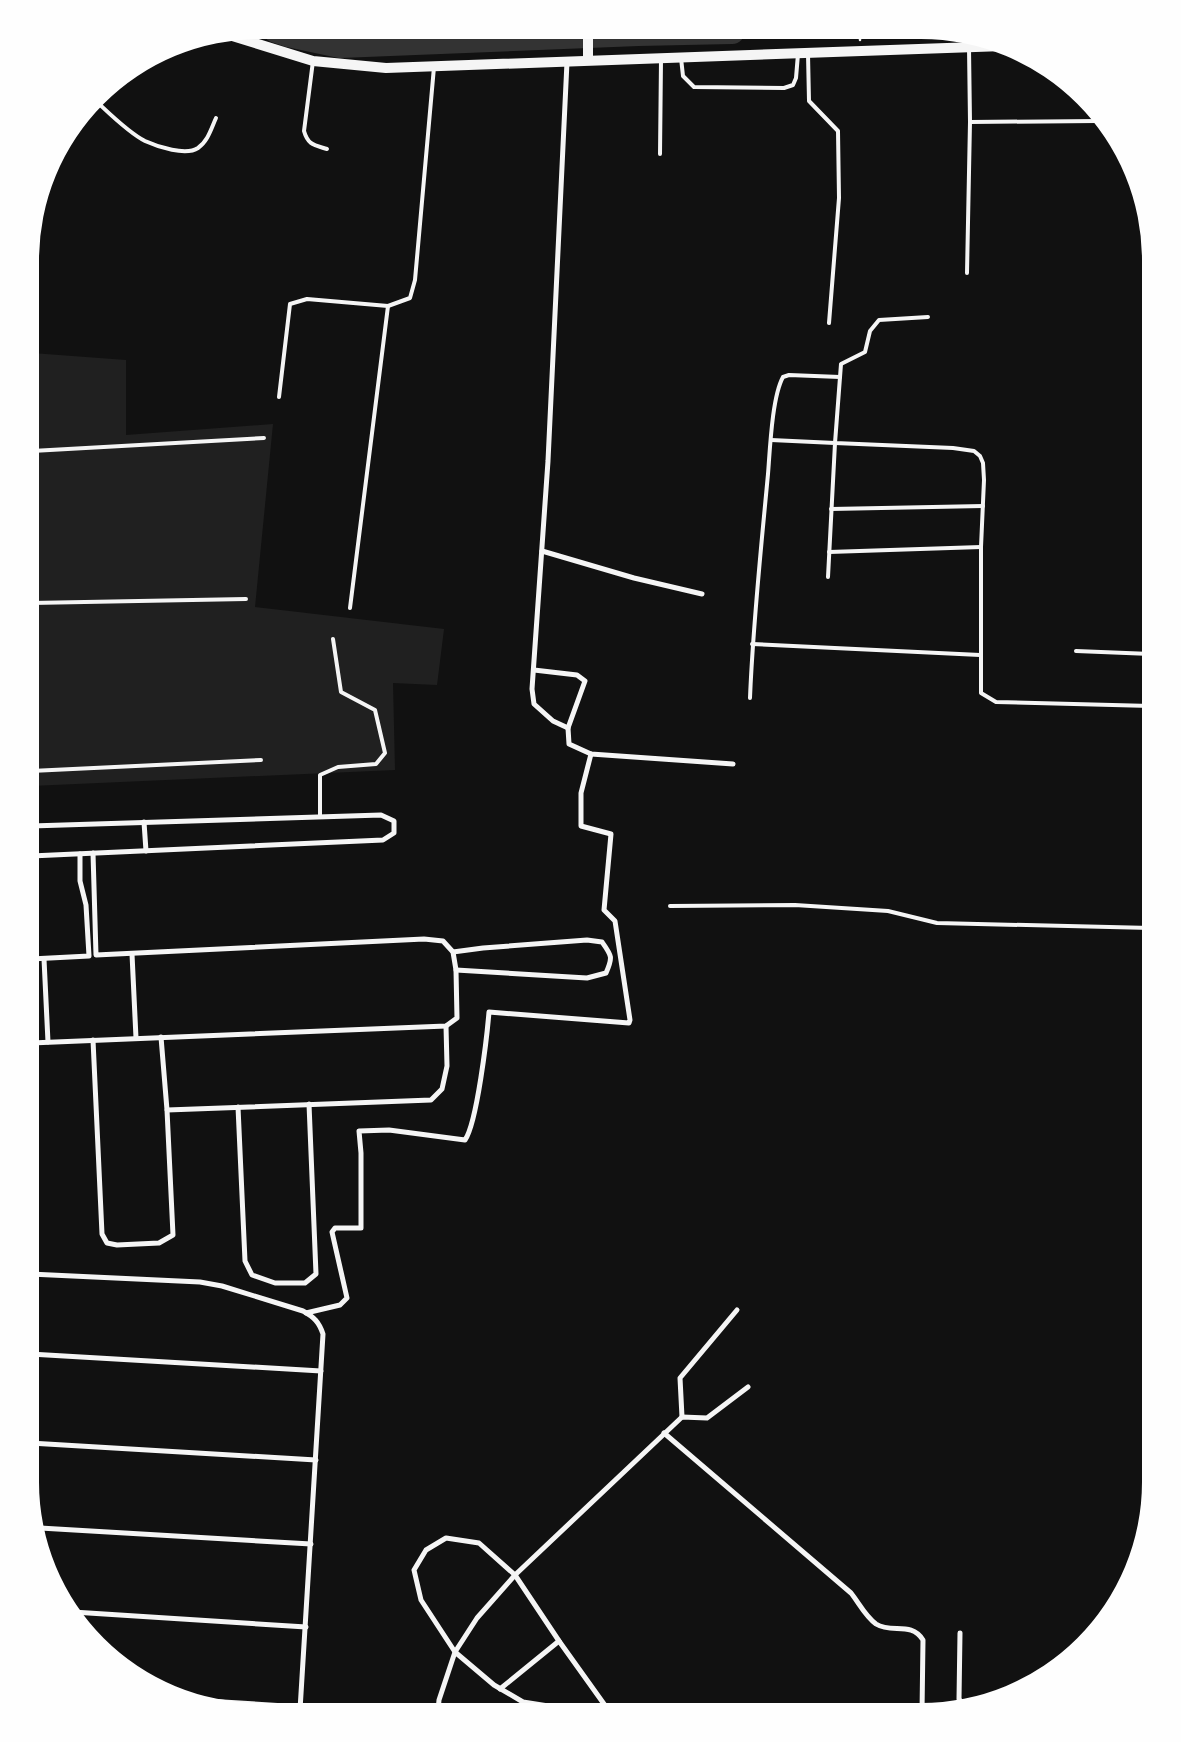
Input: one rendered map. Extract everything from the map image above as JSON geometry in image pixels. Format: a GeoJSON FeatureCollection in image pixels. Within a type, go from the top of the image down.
{"type":"FeatureCollection","features":[{"type":"Feature","properties":{"kind":"main road"},"geometry":{"type":"LineString","coordinates":[[243,39],[313,61],[386,68],[979,46]]}},
{"type":"Feature","properties":{"kind":"main road"},"geometry":{"type":"LineString","coordinates":[[588,39],[588,60]]}},
{"type":"Feature","properties":{"kind":"street"},"geometry":{"type":"LineString","coordinates":[[567,62],[549,451],[532,689],[534,704],[553,722],[568,728]]}},
{"type":"Feature","properties":{"kind":"street"},"geometry":{"type":"LineString","coordinates":[[542,551],[634,578],[702,594]]}},
{"type":"Feature","properties":{"kind":"street"},"geometry":{"type":"LineString","coordinates":[[534,670],[576,675],[584,681],[568,728],[569,744],[591,754],[733,764]]}},
{"type":"Feature","properties":{"kind":"street"},"geometry":{"type":"LineString","coordinates":[[306,1313],[340,1305],[347,1298],[332,1232],[335,1228],[361,1228],[359,1131],[389,1130],[465,1140],[470,1134],[489,1012],[629,1023],[614,921],[604,910],[611,834],[581,826],[581,793],[591,754]]}},
{"type":"Feature","properties":{"kind":"street"},"geometry":{"type":"LineString","coordinates":[[39,826],[320,816],[381,816],[394,821],[394,834],[383,840],[39,856]]}},
{"type":"Feature","properties":{"kind":"street"},"geometry":{"type":"LineString","coordinates":[[144,822],[146,851]]}},
{"type":"Feature","properties":{"kind":"street"},"geometry":{"type":"LineString","coordinates":[[39,959],[89,956],[86,905],[80,881],[80,854]]}},
{"type":"Feature","properties":{"kind":"street"},"geometry":{"type":"LineString","coordinates":[[39,1043],[446,1026],[457,1018],[456,970],[453,952],[443,941],[424,939],[96,955],[93,854]]}},
{"type":"Feature","properties":{"kind":"street"},"geometry":{"type":"LineString","coordinates":[[88,923],[95,923]]}},
{"type":"Feature","properties":{"kind":"street"},"geometry":{"type":"LineString","coordinates":[[453,952],[588,940],[602,942],[611,955],[612,960],[606,973],[587,978],[456,970]]}},
{"type":"Feature","properties":{"kind":"street"},"geometry":{"type":"LineString","coordinates":[[132,954],[136,1038]]}},
{"type":"Feature","properties":{"kind":"street"},"geometry":{"type":"LineString","coordinates":[[44,959],[48,1042]]}},
{"type":"Feature","properties":{"kind":"street"},"geometry":{"type":"LineString","coordinates":[[166,1110],[430,1100],[442,1090],[447,1066],[446,1026]]}},
{"type":"Feature","properties":{"kind":"street"},"geometry":{"type":"LineString","coordinates":[[93,1040],[102,1234],[107,1243],[117,1245],[159,1243],[173,1235],[161,1037]]}},
{"type":"Feature","properties":{"kind":"street"},"geometry":{"type":"LineString","coordinates":[[238,1107],[245,1261],[252,1275],[275,1283],[305,1283],[316,1274],[309,1104]]}},
{"type":"Feature","properties":{"kind":"street"},"geometry":{"type":"LineString","coordinates":[[39,1274],[200,1282],[222,1286],[306,1313],[320,1322],[324,1334],[300,1703]]}},
{"type":"Feature","properties":{"kind":"street"},"geometry":{"type":"LineString","coordinates":[[682,1416],[680,1378],[737,1310]]}},
{"type":"Feature","properties":{"kind":"street"},"geometry":{"type":"LineString","coordinates":[[39,1355],[321,1371]]}},
{"type":"Feature","properties":{"kind":"street"},"geometry":{"type":"LineString","coordinates":[[439,1703],[455,1652],[477,1618],[515,1575],[682,1416],[707,1418],[748,1387]]}},
{"type":"Feature","properties":{"kind":"street"},"geometry":{"type":"LineString","coordinates":[[664,1433],[851,1593],[868,1616],[878,1625],[912,1630],[918,1634],[923,1640],[922,1703]]}},
{"type":"Feature","properties":{"kind":"street"},"geometry":{"type":"LineString","coordinates":[[39,1444],[316,1460]]}},
{"type":"Feature","properties":{"kind":"street"},"geometry":{"type":"LineString","coordinates":[[43,1528],[311,1544]]}},
{"type":"Feature","properties":{"kind":"street"},"geometry":{"type":"LineString","coordinates":[[529,1703],[523,1702],[500,1689],[455,1652],[421,1600],[414,1570],[426,1550],[446,1538],[480,1543],[515,1575],[603,1703]]}},
{"type":"Feature","properties":{"kind":"street"},"geometry":{"type":"LineString","coordinates":[[81,1613],[306,1627]]}},
{"type":"Feature","properties":{"kind":"street"},"geometry":{"type":"LineString","coordinates":[[960,1633],[960,1700]]}},
{"type":"Feature","properties":{"kind":"street"},"geometry":{"type":"LineString","coordinates":[[500,1689],[559,1641]]}},
{"type":"Feature","properties":{"kind":"lane"},"geometry":{"type":"LineString","coordinates":[[968,273],[969,46]]}},
{"type":"Feature","properties":{"kind":"lane"},"geometry":{"type":"LineString","coordinates":[[681,57],[683,76],[694,87],[784,88],[793,85],[803,54]]}},
{"type":"Feature","properties":{"kind":"lane"},"geometry":{"type":"LineString","coordinates":[[803,54],[809,101],[838,131],[839,198],[828,324]]}},
{"type":"Feature","properties":{"kind":"lane"},"geometry":{"type":"LineString","coordinates":[[660,154],[661,58]]}},
{"type":"Feature","properties":{"kind":"lane"},"geometry":{"type":"LineString","coordinates":[[313,61],[304,131],[306,139],[311,144],[327,149]]}},
{"type":"Feature","properties":{"kind":"lane"},"geometry":{"type":"LineString","coordinates":[[279,397],[290,304],[307,299],[388,306],[410,298],[415,280],[434,66]]}},
{"type":"Feature","properties":{"kind":"lane"},"geometry":{"type":"LineString","coordinates":[[101,105],[118,121],[145,141],[179,152],[197,149],[208,137],[216,118]]}},
{"type":"Feature","properties":{"kind":"lane"},"geometry":{"type":"LineString","coordinates":[[970,122],[1093,121]]}},
{"type":"Feature","properties":{"kind":"lane"},"geometry":{"type":"LineString","coordinates":[[350,608],[388,306]]}},
{"type":"Feature","properties":{"kind":"lane"},"geometry":{"type":"LineString","coordinates":[[828,576],[830,509],[841,364],[865,352],[870,330],[879,320],[928,317]]}},
{"type":"Feature","properties":{"kind":"lane"},"geometry":{"type":"LineString","coordinates":[[750,698],[752,644],[771,440],[778,386],[783,377],[789,375],[840,377]]}},
{"type":"Feature","properties":{"kind":"lane"},"geometry":{"type":"LineString","coordinates":[[39,451],[264,438]]}},
{"type":"Feature","properties":{"kind":"lane"},"geometry":{"type":"LineString","coordinates":[[771,440],[953,448],[974,451],[980,456],[983,463],[981,693],[996,702],[1142,706]]}},
{"type":"Feature","properties":{"kind":"lane"},"geometry":{"type":"LineString","coordinates":[[830,509],[983,506]]}},
{"type":"Feature","properties":{"kind":"lane"},"geometry":{"type":"LineString","coordinates":[[829,552],[981,547]]}},
{"type":"Feature","properties":{"kind":"lane"},"geometry":{"type":"LineString","coordinates":[[39,604],[246,599]]}},
{"type":"Feature","properties":{"kind":"lane"},"geometry":{"type":"LineString","coordinates":[[320,816],[320,775],[338,768],[376,764],[385,753],[375,710],[340,692],[332,639]]}},
{"type":"Feature","properties":{"kind":"lane"},"geometry":{"type":"LineString","coordinates":[[752,644],[980,656]]}},
{"type":"Feature","properties":{"kind":"lane"},"geometry":{"type":"LineString","coordinates":[[1076,651],[1142,654]]}},
{"type":"Feature","properties":{"kind":"lane"},"geometry":{"type":"LineString","coordinates":[[39,771],[261,760]]}},
{"type":"Feature","properties":{"kind":"lane"},"geometry":{"type":"LineString","coordinates":[[670,906],[795,905],[888,911],[937,923],[1142,928]]}},
{"type":"Feature","properties":{"kind":"shaded area"},"geometry":{"type":"Polygon","coordinates":[[[39,354],[126,360],[126,435],[273,424],[255,607],[444,629],[437,685],[393,683],[395,770],[39,786],[39,354]]]}},
{"type":"Feature","properties":{"kind":"waterway"},"geometry":{"type":"LineString","coordinates":[[312,39],[340,45],[489,39]]}}]}
